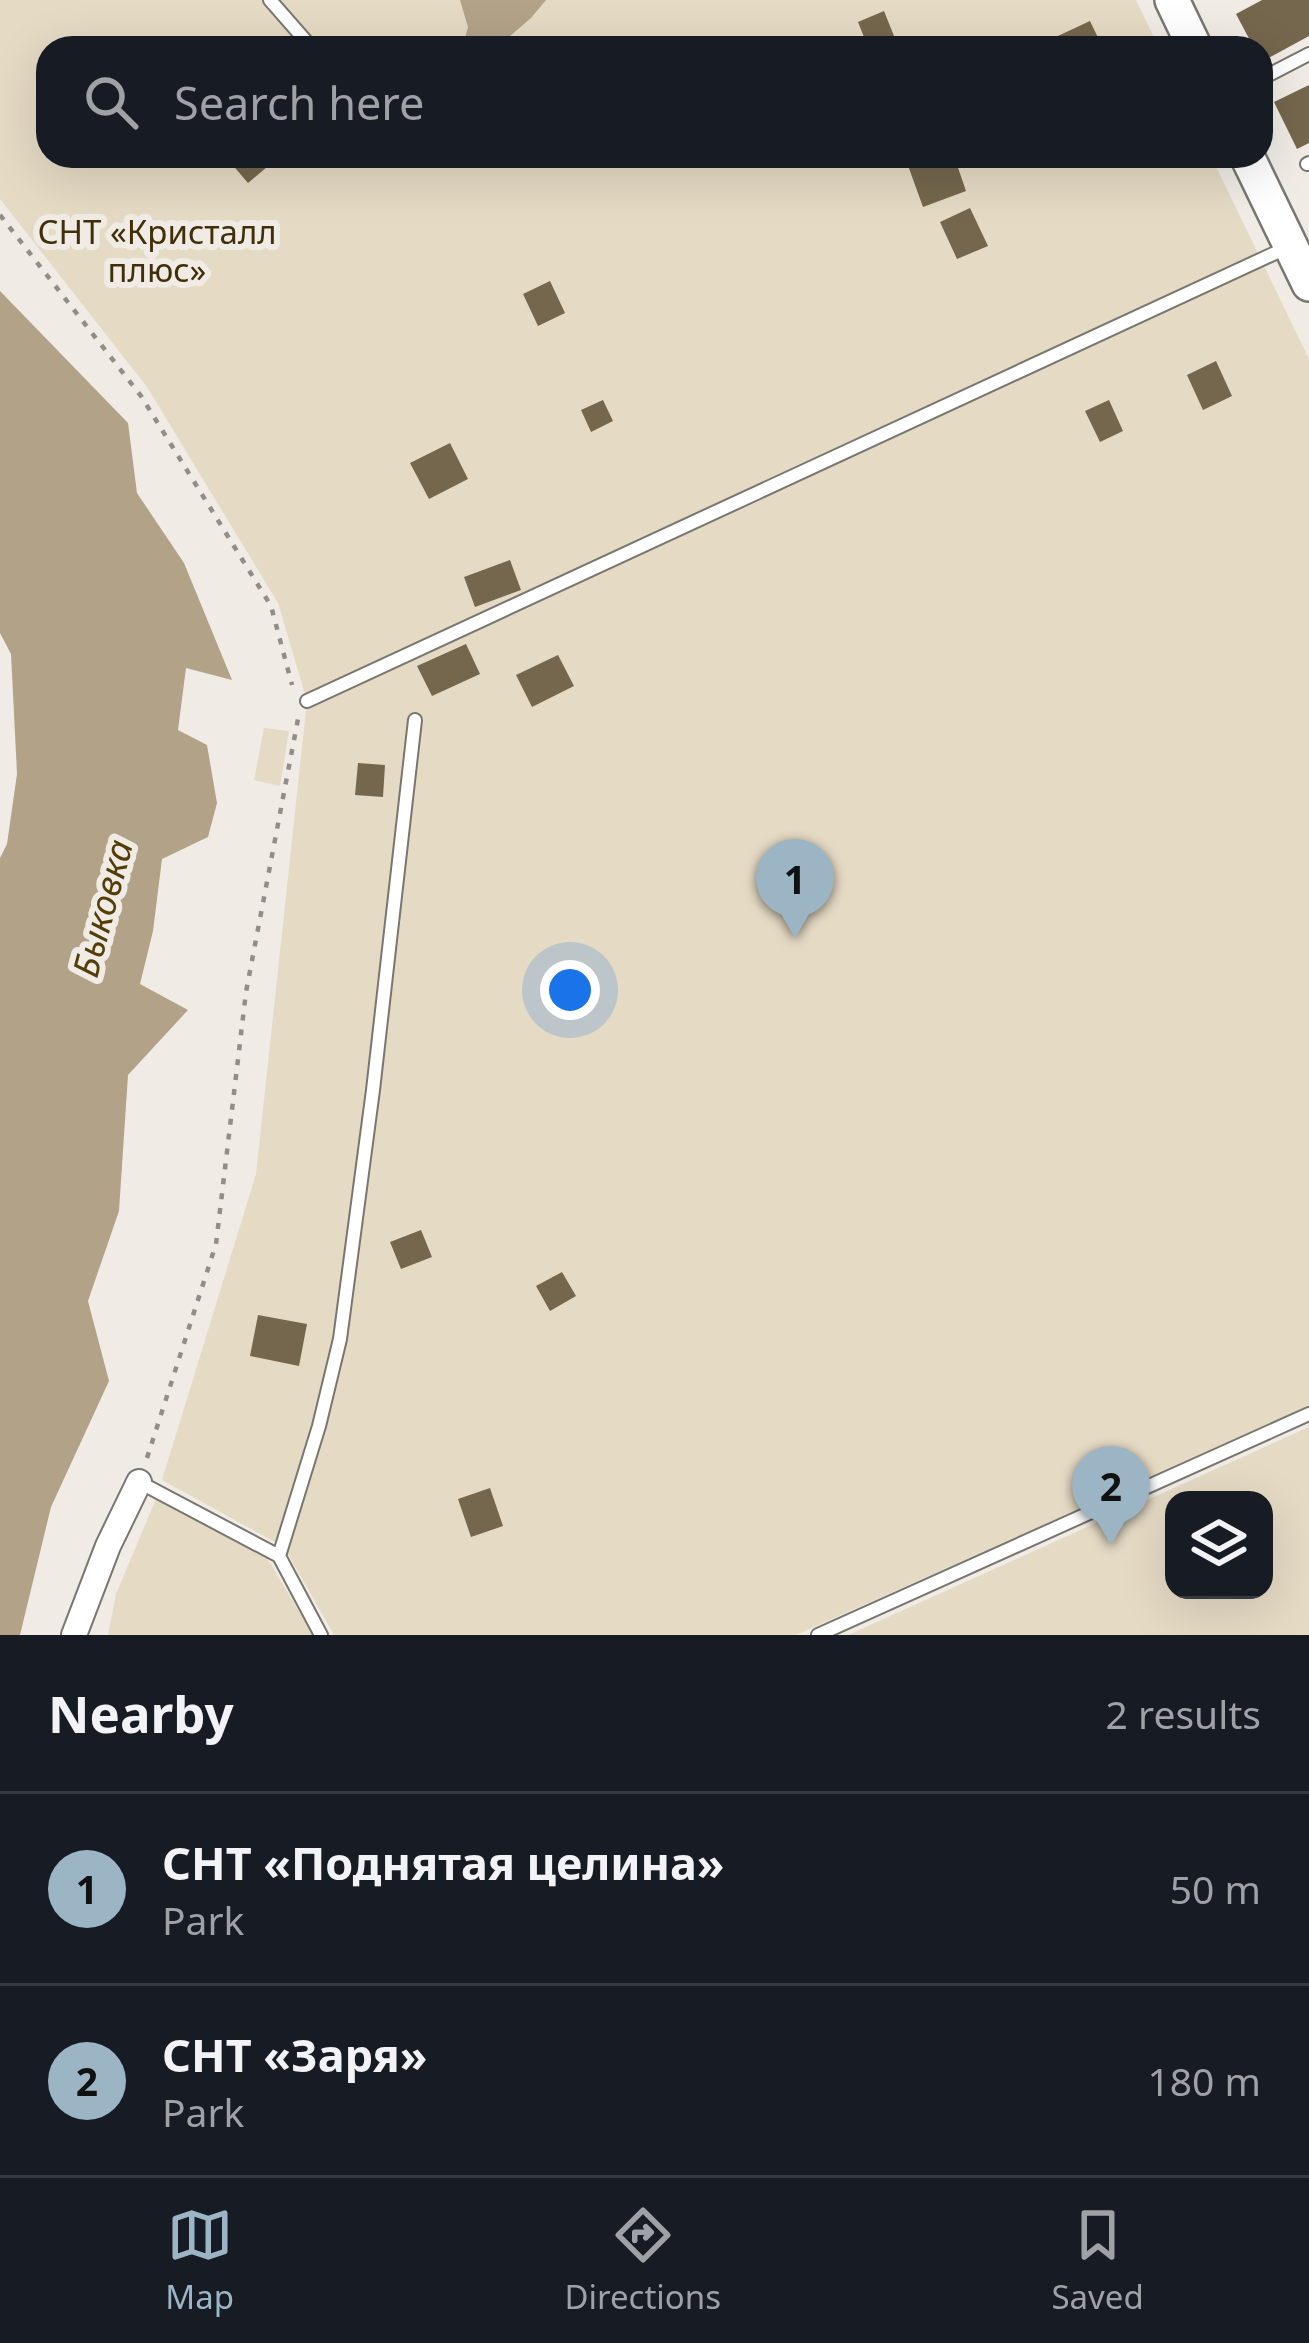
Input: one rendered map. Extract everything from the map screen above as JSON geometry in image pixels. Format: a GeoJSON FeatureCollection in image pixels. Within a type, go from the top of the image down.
{"type":"FeatureCollection","features":[{"type":"Feature","properties":{"kind":"main road"},"geometry":{"type":"LineString","coordinates":[[1172,0],[1189,36]]}},
{"type":"Feature","properties":{"kind":"main road"},"geometry":{"type":"LineString","coordinates":[[1253,168],[1308,280]]}},
{"type":"Feature","properties":{"kind":"street"},"geometry":{"type":"LineString","coordinates":[[74,1635],[139,1482]]}},
{"type":"Feature","properties":{"kind":"lane"},"geometry":{"type":"LineString","coordinates":[[270,0],[302,36]]}},
{"type":"Feature","properties":{"kind":"lane"},"geometry":{"type":"LineString","coordinates":[[1273,73],[1309,54]]}},
{"type":"Feature","properties":{"kind":"lane"},"geometry":{"type":"LineString","coordinates":[[303,706],[1290,247]]}},
{"type":"Feature","properties":{"kind":"lane"},"geometry":{"type":"LineString","coordinates":[[279,1556],[340,1339],[415,720]]}},
{"type":"Feature","properties":{"kind":"lane"},"geometry":{"type":"LineString","coordinates":[[818,1635],[1309,1414]]}},
{"type":"Feature","properties":{"kind":"lane"},"geometry":{"type":"LineString","coordinates":[[139,1482],[279,1556],[320,1635]]}},
{"type":"Feature","properties":{"kind":"path"},"geometry":{"type":"LineString","coordinates":[[0,215],[141,396],[272,606],[294,690]]}},
{"type":"Feature","properties":{"kind":"path"},"geometry":{"type":"LineString","coordinates":[[139,1482],[216,1244],[246,992],[303,706]]}},
{"type":"Feature","properties":{"kind":"green space","name":"СНТ «Кристалл плюс»"},"geometry":{"type":"Polygon","coordinates":[[[0,0],[1136,0],[1153,36],[36,36],[36,168],[1217,168],[1309,359],[1309,1406],[796,1635],[334,1635],[284,1547],[162,1480],[256,1174],[307,701],[278,603],[147,387],[0,199],[0,0]]]}},
{"type":"Feature","properties":{"kind":"green space"},"geometry":{"type":"Polygon","coordinates":[[[264,728],[289,731],[280,786],[254,780],[264,728]]]}},
{"type":"Feature","properties":{"kind":"green space"},"geometry":{"type":"Polygon","coordinates":[[[1309,1427],[1309,1635],[848,1635],[1165,1492],[1165,1599],[1273,1599],[1273,1491],[1167,1491],[1309,1427]]]}},
{"type":"Feature","properties":{"kind":"green space"},"geometry":{"type":"Polygon","coordinates":[[[156,1499],[266,1556],[313,1635],[108,1635],[116,1594],[156,1499]]]}},
{"type":"Feature","properties":{"kind":"water"},"geometry":{"type":"Polygon","coordinates":[[[460,0],[546,0],[510,36],[465,36],[468,27],[460,0]]]}},
{"type":"Feature","properties":{"kind":"water","name":"Быковка"},"geometry":{"type":"Polygon","coordinates":[[[0,291],[128,423],[137,493],[184,563],[232,680],[186,668],[178,730],[207,745],[217,803],[208,837],[162,859],[153,931],[140,984],[188,1010],[128,1075],[119,1211],[88,1301],[109,1381],[51,1507],[20,1635],[0,1635],[0,858],[7,844],[17,774],[11,654],[0,633],[0,291]]]}},
{"type":"Feature","properties":{"kind":"building"},"geometry":{"type":"Polygon","coordinates":[[[1262,0],[1309,0],[1309,36],[1273,56],[1273,36],[1248,36],[1236,14],[1262,0]]]}},
{"type":"Feature","properties":{"kind":"building"},"geometry":{"type":"Polygon","coordinates":[[[884,11],[894,36],[864,36],[858,22],[884,11]]]}},
{"type":"Feature","properties":{"kind":"building"},"geometry":{"type":"Polygon","coordinates":[[[1090,21],[1097,36],[1058,36],[1090,21]]]}},
{"type":"Feature","properties":{"kind":"building"},"geometry":{"type":"Polygon","coordinates":[[[1309,85],[1309,143],[1297,149],[1274,102],[1309,85]]]}},
{"type":"Feature","properties":{"kind":"building"},"geometry":{"type":"Polygon","coordinates":[[[235,168],[266,168],[248,183],[235,168]]]}},
{"type":"Feature","properties":{"kind":"building"},"geometry":{"type":"Polygon","coordinates":[[[909,168],[958,168],[966,191],[923,207],[909,168]]]}},
{"type":"Feature","properties":{"kind":"building"},"geometry":{"type":"Polygon","coordinates":[[[970,208],[988,246],[957,259],[940,222],[970,208]]]}},
{"type":"Feature","properties":{"kind":"building"},"geometry":{"type":"Polygon","coordinates":[[[550,281],[565,313],[538,326],[523,294],[550,281]]]}},
{"type":"Feature","properties":{"kind":"building"},"geometry":{"type":"Polygon","coordinates":[[[1216,361],[1232,396],[1203,410],[1187,375],[1216,361]]]}},
{"type":"Feature","properties":{"kind":"building"},"geometry":{"type":"Polygon","coordinates":[[[603,400],[613,421],[591,432],[581,410],[603,400]]]}},
{"type":"Feature","properties":{"kind":"building"},"geometry":{"type":"Polygon","coordinates":[[[1109,400],[1123,431],[1100,442],[1085,411],[1109,400]]]}},
{"type":"Feature","properties":{"kind":"building"},"geometry":{"type":"Polygon","coordinates":[[[450,443],[468,479],[429,499],[410,463],[450,443]]]}},
{"type":"Feature","properties":{"kind":"building"},"geometry":{"type":"Polygon","coordinates":[[[510,560],[521,590],[475,607],[464,577],[510,560]]]}},
{"type":"Feature","properties":{"kind":"building"},"geometry":{"type":"Polygon","coordinates":[[[466,644],[480,674],[432,696],[417,666],[466,644]]]}},
{"type":"Feature","properties":{"kind":"building"},"geometry":{"type":"Polygon","coordinates":[[[558,655],[574,686],[532,707],[516,675],[558,655]]]}},
{"type":"Feature","properties":{"kind":"building"},"geometry":{"type":"Polygon","coordinates":[[[358,763],[385,765],[383,797],[355,795],[358,763]]]}},
{"type":"Feature","properties":{"kind":"building"},"geometry":{"type":"Polygon","coordinates":[[[421,1230],[432,1257],[401,1269],[390,1242],[421,1230]]]}},
{"type":"Feature","properties":{"kind":"building"},"geometry":{"type":"Polygon","coordinates":[[[562,1272],[576,1296],[550,1311],[536,1286],[562,1272]]]}},
{"type":"Feature","properties":{"kind":"building"},"geometry":{"type":"Polygon","coordinates":[[[258,1315],[307,1324],[299,1366],[250,1356],[258,1315]]]}},
{"type":"Feature","properties":{"kind":"building"},"geometry":{"type":"Polygon","coordinates":[[[490,1488],[503,1526],[471,1537],[458,1499],[490,1488]]]}},
{"type":"Feature","properties":{"kind":"place","name":"СНТ «Поднятая целина»"},"geometry":{"type":"Point","coordinates":[795,938]}},
{"type":"Feature","properties":{"kind":"place","name":"СНТ «Заря»"},"geometry":{"type":"Point","coordinates":[1111,1545]}}]}
